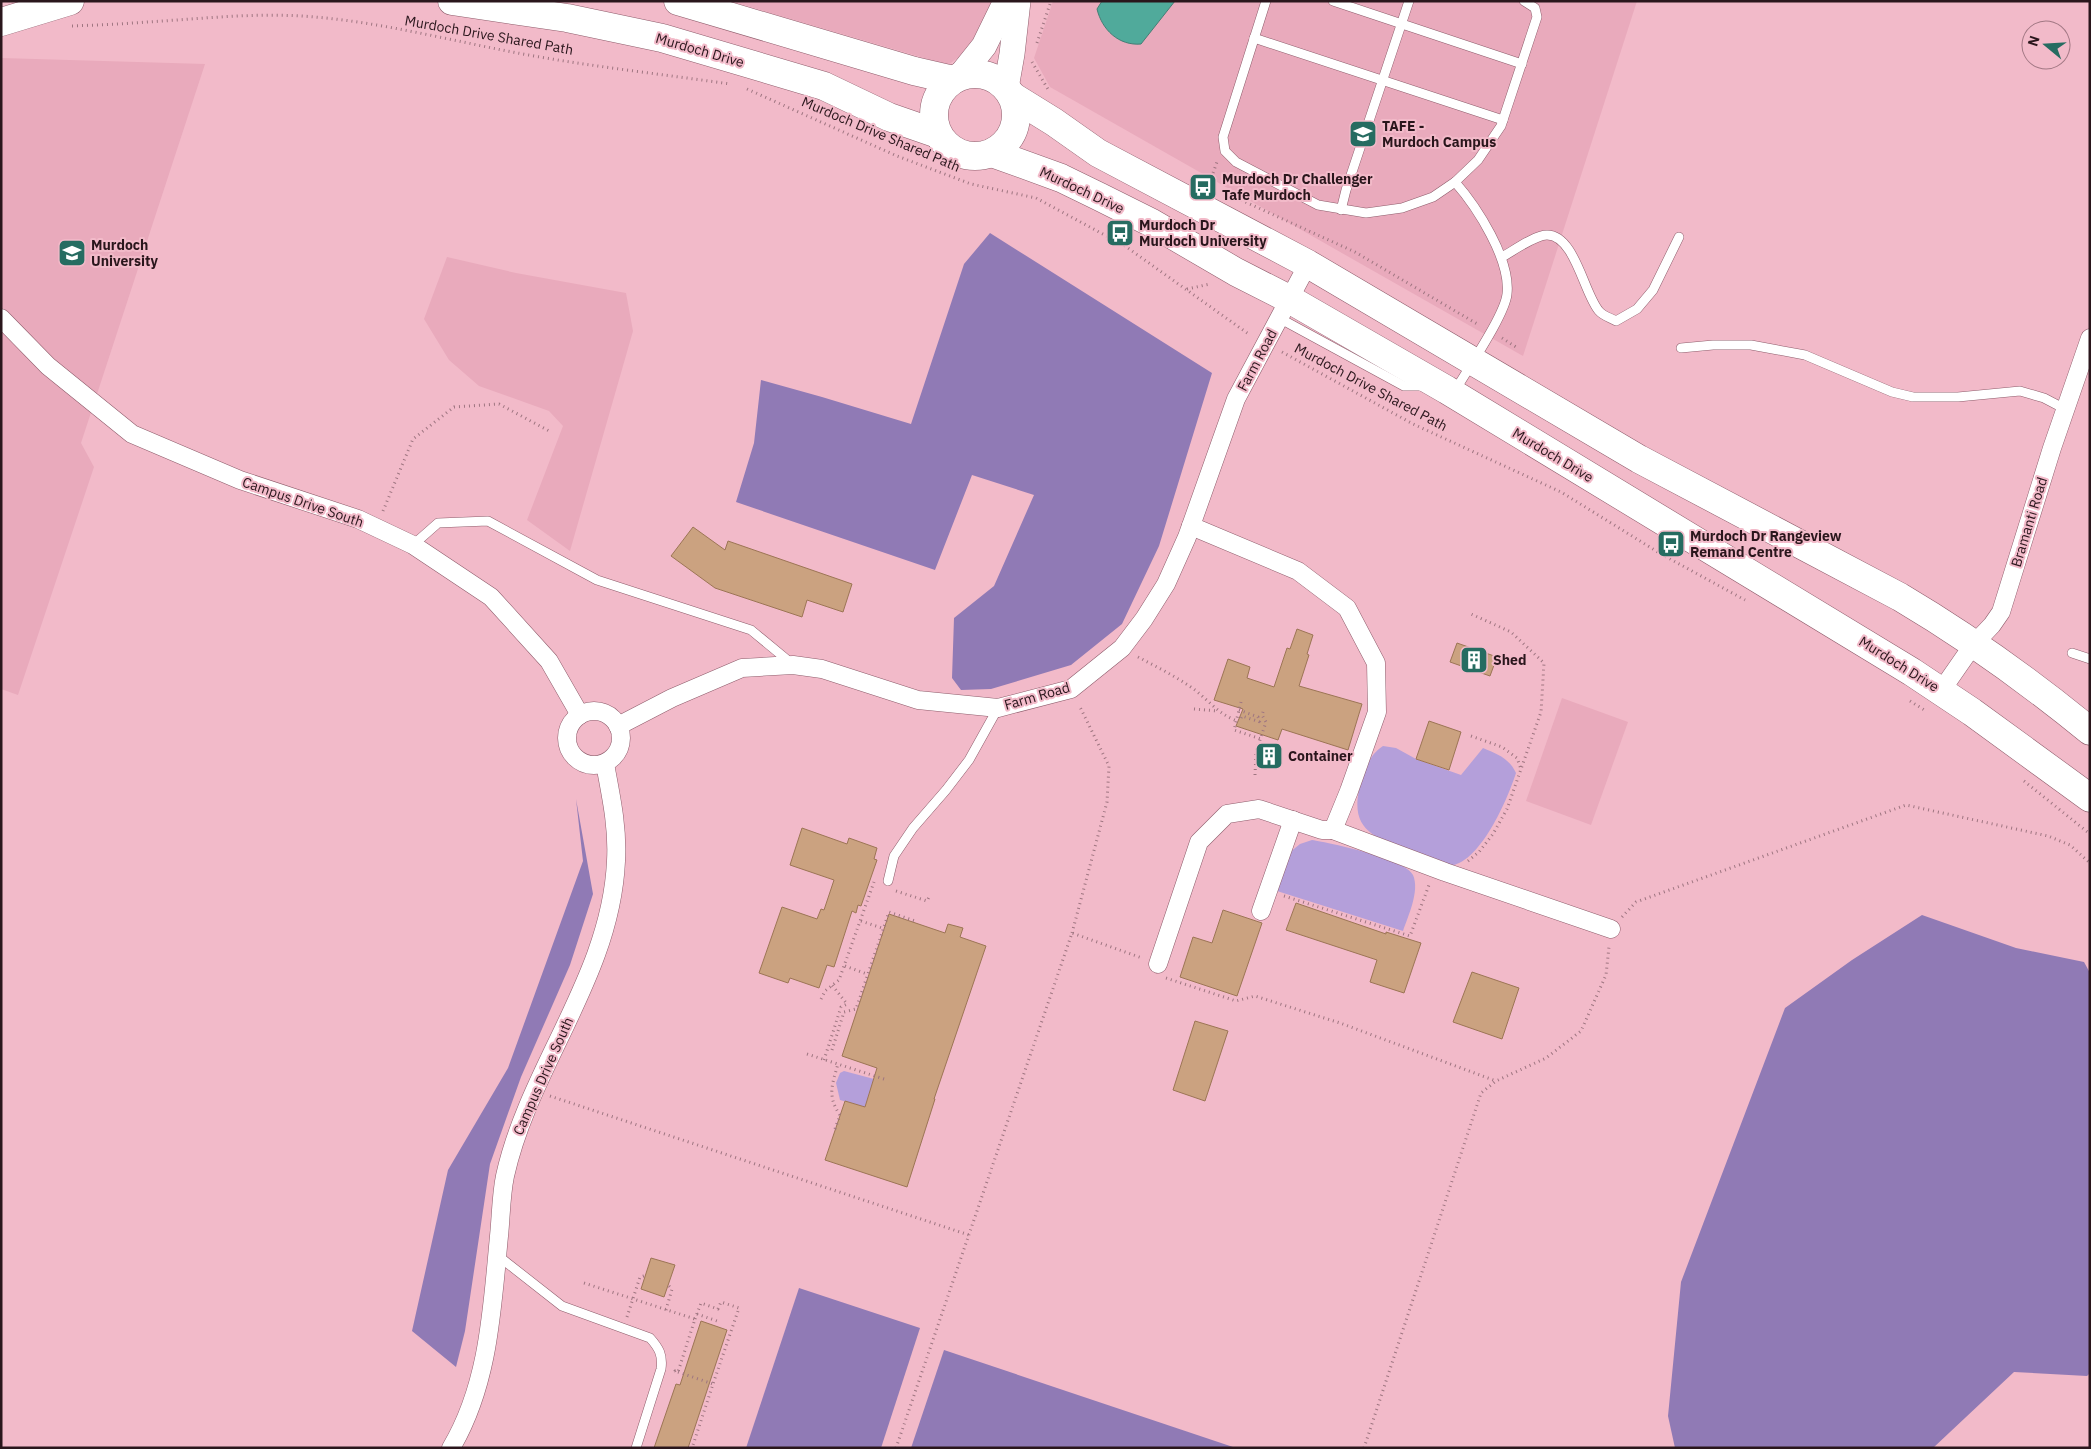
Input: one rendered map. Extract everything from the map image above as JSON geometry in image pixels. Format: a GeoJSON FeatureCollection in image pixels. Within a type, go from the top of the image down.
{"type":"FeatureCollection","features":[{"type":"Feature","properties":{"kind":"main road"},"geometry":{"type":"LineString","coordinates":[[662,38],[670,1]]}},
{"type":"Feature","properties":{"kind":"main road"},"geometry":{"type":"LineString","coordinates":[[678,1],[914,71],[956,78],[983,74],[994,78],[1009,92],[1098,153],[1308,264],[1639,459],[1892,592],[1939,620],[2090,730]]}},
{"type":"Feature","properties":{"kind":"main road","name":"Murdoch Drive"},"geometry":{"type":"LineString","coordinates":[[459,2],[567,18],[662,38],[824,86],[889,117],[938,134],[945,145],[967,156],[980,157],[992,153],[1062,178],[1152,223],[1236,272],[1284,308],[1446,390],[1830,621],[1936,701],[2090,798]]}},
{"type":"Feature","properties":{"kind":"main road"},"geometry":{"type":"LineString","coordinates":[[1,22],[69,14]]}},
{"type":"Feature","properties":{"kind":"main road"},"geometry":{"type":"LineString","coordinates":[[938,134],[934,123],[934,110],[937,98],[944,88],[956,78]]}},
{"type":"Feature","properties":{"kind":"main road"},"geometry":{"type":"LineString","coordinates":[[992,153],[1003,146],[1011,135],[1016,122],[1016,109],[1009,92]]}},
{"type":"Feature","properties":{"kind":"street"},"geometry":{"type":"LineString","coordinates":[[956,78],[984,46],[1006,1]]}},
{"type":"Feature","properties":{"kind":"street"},"geometry":{"type":"LineString","coordinates":[[1009,92],[1018,1]]}},
{"type":"Feature","properties":{"kind":"street","name":"Farm Road"},"geometry":{"type":"LineString","coordinates":[[618,726],[672,698],[742,668],[793,665],[822,670],[918,700],[998,708],[1071,689],[1122,648],[1144,619],[1166,584],[1192,526],[1236,398],[1308,264]]}},
{"type":"Feature","properties":{"kind":"street","name":"Campus Drive South"},"geometry":{"type":"LineString","coordinates":[[1,318],[48,366],[132,434],[240,480],[358,519],[376,527],[413,545],[491,598],[549,661],[580,714]]}},
{"type":"Feature","properties":{"kind":"street","name":"Bramanti Road"},"geometry":{"type":"LineString","coordinates":[[1936,701],[1973,644],[1992,625],[2001,612],[2065,409],[2090,338]]}},
{"type":"Feature","properties":{"kind":"street"},"geometry":{"type":"LineString","coordinates":[[1192,526],[1298,572],[1347,608],[1376,663],[1377,712],[1349,792],[1333,830]]}},
{"type":"Feature","properties":{"kind":"street"},"geometry":{"type":"LineString","coordinates":[[589,711],[601,712],[612,717],[618,726],[621,735],[621,745],[616,755],[605,764],[594,766],[581,763],[572,756],[566,737],[573,720],[580,714],[589,711]]}},
{"type":"Feature","properties":{"kind":"street","name":"Campus Drive South"},"geometry":{"type":"LineString","coordinates":[[451,1448],[471,1409],[482,1371],[488,1338],[505,1177],[513,1146],[534,1090],[581,992],[598,950],[611,906],[616,862],[615,820],[605,764]]}},
{"type":"Feature","properties":{"kind":"street"},"geometry":{"type":"LineString","coordinates":[[1158,964],[1199,842],[1227,814],[1259,809],[1322,830],[1333,830],[1445,872],[1611,929]]}},
{"type":"Feature","properties":{"kind":"street"},"geometry":{"type":"LineString","coordinates":[[1262,911],[1293,820]]}},
{"type":"Feature","properties":{"kind":"lane"},"geometry":{"type":"LineString","coordinates":[[1266,1],[1223,137],[1225,151],[1236,162],[1318,205],[1366,213],[1402,208],[1433,198],[1455,182],[1478,160],[1503,120],[1538,17],[1531,3]]}},
{"type":"Feature","properties":{"kind":"lane"},"geometry":{"type":"LineString","coordinates":[[1333,1],[1522,64]]}},
{"type":"Feature","properties":{"kind":"lane"},"geometry":{"type":"LineString","coordinates":[[1341,210],[1408,1]]}},
{"type":"Feature","properties":{"kind":"lane"},"geometry":{"type":"LineString","coordinates":[[1254,38],[1503,120]]}},
{"type":"Feature","properties":{"kind":"lane"},"geometry":{"type":"LineString","coordinates":[[1446,390],[1472,361],[1498,318],[1507,295],[1507,282],[1502,257],[1492,236],[1455,182]]}},
{"type":"Feature","properties":{"kind":"lane"},"geometry":{"type":"LineString","coordinates":[[1502,257],[1539,237],[1547,235],[1556,237],[1570,251],[1588,294],[1600,313],[1616,321],[1637,309],[1653,290],[1678,237]]}},
{"type":"Feature","properties":{"kind":"lane"},"geometry":{"type":"LineString","coordinates":[[1681,348],[1713,345],[1751,345],[1805,355],[1892,392],[1913,397],[1958,397],[2020,391],[2044,398],[2065,409]]}},
{"type":"Feature","properties":{"kind":"lane"},"geometry":{"type":"LineString","coordinates":[[413,545],[438,522],[488,521],[597,580],[750,630],[793,665]]}},
{"type":"Feature","properties":{"kind":"lane"},"geometry":{"type":"LineString","coordinates":[[2072,653],[2090,659]]}},
{"type":"Feature","properties":{"kind":"lane"},"geometry":{"type":"LineString","coordinates":[[883,883],[894,856],[913,828],[969,760],[998,708]]}},
{"type":"Feature","properties":{"kind":"lane"},"geometry":{"type":"LineString","coordinates":[[497,1255],[562,1306],[650,1338],[659,1347],[662,1359],[661,1370],[636,1448]]}},
{"type":"Feature","properties":{"kind":"path"},"geometry":{"type":"LineString","coordinates":[[1035,29],[1036,46],[1051,1]]}},
{"type":"Feature","properties":{"kind":"path","name":"Murdoch Drive Shared Path"},"geometry":{"type":"LineString","coordinates":[[69,14],[147,22],[208,17],[301,16],[343,20],[570,61],[739,85],[897,156],[971,184],[1036,198],[1125,246],[1246,333],[1413,424],[1561,492],[1661,554],[1751,603]]}},
{"type":"Feature","properties":{"kind":"path"},"geometry":{"type":"LineString","coordinates":[[1034,53],[1031,61],[1050,93]]}},
{"type":"Feature","properties":{"kind":"path"},"geometry":{"type":"LineString","coordinates":[[1209,184],[1216,164],[1225,151]]}},
{"type":"Feature","properties":{"kind":"path"},"geometry":{"type":"LineString","coordinates":[[1200,180],[1217,188]]}},
{"type":"Feature","properties":{"kind":"path"},"geometry":{"type":"LineString","coordinates":[[1234,197],[1355,252],[1460,314]]}},
{"type":"Feature","properties":{"kind":"path"},"geometry":{"type":"LineString","coordinates":[[376,527],[413,439],[454,407],[499,404],[551,432]]}},
{"type":"Feature","properties":{"kind":"path"},"geometry":{"type":"LineString","coordinates":[[1269,891],[1410,936],[1429,884],[1479,852],[1493,834],[1507,809],[1541,712],[1544,663],[1511,632],[1471,614]]}},
{"type":"Feature","properties":{"kind":"path"},"geometry":{"type":"LineString","coordinates":[[1122,648],[1177,678],[1195,690],[1223,715],[1235,720]]}},
{"type":"Feature","properties":{"kind":"path"},"geometry":{"type":"LineString","coordinates":[[896,1448],[1072,933],[1107,802],[1109,766],[1071,689]]}},
{"type":"Feature","properties":{"kind":"path"},"geometry":{"type":"LineString","coordinates":[[1906,698],[1921,709],[1936,701]]}},
{"type":"Feature","properties":{"kind":"path"},"geometry":{"type":"LineString","coordinates":[[1241,702],[1234,730],[1260,739]]}},
{"type":"Feature","properties":{"kind":"path"},"geometry":{"type":"LineString","coordinates":[[1194,709],[1218,710]]}},
{"type":"Feature","properties":{"kind":"path"},"geometry":{"type":"LineString","coordinates":[[1255,775],[1255,762],[1266,722],[1262,715],[1264,709]]}},
{"type":"Feature","properties":{"kind":"path"},"geometry":{"type":"LineString","coordinates":[[1239,710],[1258,717],[1259,723],[1242,716],[1241,718]]}},
{"type":"Feature","properties":{"kind":"path"},"geometry":{"type":"LineString","coordinates":[[1471,736],[1502,747],[1516,758],[1521,770]]}},
{"type":"Feature","properties":{"kind":"path"},"geometry":{"type":"LineString","coordinates":[[2024,781],[2090,834]]}},
{"type":"Feature","properties":{"kind":"path"},"geometry":{"type":"LineString","coordinates":[[1364,1448],[1480,1093],[1496,1081],[1546,1058],[1581,1031],[1606,975],[1611,929],[1636,902],[1906,806],[2054,838],[2070,845],[2090,863]]}},
{"type":"Feature","properties":{"kind":"path"},"geometry":{"type":"LineString","coordinates":[[822,999],[825,991],[839,980],[876,876]]}},
{"type":"Feature","properties":{"kind":"path"},"geometry":{"type":"LineString","coordinates":[[873,883],[883,883]]}},
{"type":"Feature","properties":{"kind":"path"},"geometry":{"type":"LineString","coordinates":[[894,890],[927,901],[930,895]]}},
{"type":"Feature","properties":{"kind":"path"},"geometry":{"type":"LineString","coordinates":[[832,1050],[844,1012],[856,1010],[888,912],[915,921]]}},
{"type":"Feature","properties":{"kind":"path"},"geometry":{"type":"LineString","coordinates":[[861,921],[882,928]]}},
{"type":"Feature","properties":{"kind":"path"},"geometry":{"type":"LineString","coordinates":[[1072,933],[1158,964],[1165,978],[1236,1001],[1255,996],[1340,1023],[1496,1081]]}},
{"type":"Feature","properties":{"kind":"path"},"geometry":{"type":"LineString","coordinates":[[844,966],[867,974]]}},
{"type":"Feature","properties":{"kind":"path"},"geometry":{"type":"LineString","coordinates":[[832,985],[850,1010]]}},
{"type":"Feature","properties":{"kind":"path"},"geometry":{"type":"LineString","coordinates":[[824,1060],[841,1007],[847,1004]]}},
{"type":"Feature","properties":{"kind":"path"},"geometry":{"type":"LineString","coordinates":[[807,1054],[887,1080]]}},
{"type":"Feature","properties":{"kind":"path"},"geometry":{"type":"LineString","coordinates":[[835,1129],[840,1115],[833,1104],[831,1096],[838,1064]]}},
{"type":"Feature","properties":{"kind":"path"},"geometry":{"type":"LineString","coordinates":[[534,1090],[969,1235]]}},
{"type":"Feature","properties":{"kind":"path"},"geometry":{"type":"LineString","coordinates":[[623,1328],[640,1277],[647,1275]]}},
{"type":"Feature","properties":{"kind":"path"},"geometry":{"type":"LineString","coordinates":[[584,1283],[695,1319]]}},
{"type":"Feature","properties":{"kind":"path"},"geometry":{"type":"LineString","coordinates":[[666,1310],[672,1289],[668,1285]]}},
{"type":"Feature","properties":{"kind":"path"},"geometry":{"type":"LineString","coordinates":[[692,1448],[739,1308],[721,1302],[718,1309],[701,1303],[678,1372],[713,1384]]}},
{"type":"Feature","properties":{"kind":"path"},"geometry":{"type":"LineString","coordinates":[[697,1314],[717,1320]]}},
{"type":"Feature","properties":{"kind":"shaded area"},"geometry":{"type":"Polygon","coordinates":[[[730,1],[993,1],[983,39],[948,65],[730,1]]]}},
{"type":"Feature","properties":{"kind":"shaded area","name":"TAFE - Murdoch Campus"},"geometry":{"type":"Polygon","coordinates":[[[1053,1],[1637,1],[1523,356],[1050,87],[1034,58],[1053,1]]]}},
{"type":"Feature","properties":{"kind":"shaded area"},"geometry":{"type":"Polygon","coordinates":[[[1102,1],[1175,1],[1141,44],[1133,44],[1119,39],[1107,30],[1099,17],[1097,9],[1102,1]]]}},
{"type":"Feature","properties":{"kind":"shaded area","name":"Murdoch University"},"geometry":{"type":"Polygon","coordinates":[[[1,58],[205,64],[81,443],[94,467],[18,695],[1,689],[1,58]]]}},
{"type":"Feature","properties":{"kind":"shaded area"},"geometry":{"type":"Polygon","coordinates":[[[990,233],[1212,373],[1159,546],[1122,624],[1071,665],[991,689],[961,690],[952,678],[954,618],[994,586],[1034,495],[972,475],[935,570],[736,502],[754,443],[761,380],[911,424],[964,264],[990,233]]]}},
{"type":"Feature","properties":{"kind":"shaded area"},"geometry":{"type":"Polygon","coordinates":[[[447,257],[516,273],[626,293],[633,331],[570,551],[527,520],[563,426],[549,411],[479,386],[449,360],[424,319],[447,257]]]}},
{"type":"Feature","properties":{"kind":"shaded area"},"geometry":{"type":"Polygon","coordinates":[[[1562,698],[1628,722],[1591,825],[1526,801],[1562,698]]]}},
{"type":"Feature","properties":{"kind":"shaded area"},"geometry":{"type":"Polygon","coordinates":[[[1383,746],[1396,748],[1416,759],[1461,775],[1483,748],[1502,757],[1510,764],[1516,773],[1506,798],[1490,830],[1470,856],[1458,864],[1442,865],[1383,841],[1365,827],[1357,807],[1358,793],[1368,763],[1383,746]]]}},
{"type":"Feature","properties":{"kind":"shaded area"},"geometry":{"type":"Polygon","coordinates":[[[576,799],[593,894],[570,965],[521,1077],[490,1164],[465,1331],[456,1367],[412,1331],[448,1170],[508,1068],[583,861],[576,799]]]}},
{"type":"Feature","properties":{"kind":"shaded area"},"geometry":{"type":"Polygon","coordinates":[[[1312,840],[1335,844],[1383,858],[1397,863],[1413,875],[1415,881],[1414,896],[1403,931],[1277,891],[1289,853],[1300,844],[1312,840]]]}},
{"type":"Feature","properties":{"kind":"shaded area"},"geometry":{"type":"Polygon","coordinates":[[[1922,915],[2016,948],[2084,962],[2090,973],[2090,1373],[2087,1376],[2014,1372],[1933,1448],[1675,1448],[1668,1416],[1681,1282],[1785,1008],[1852,960],[1922,915]]]}},
{"type":"Feature","properties":{"kind":"shaded area"},"geometry":{"type":"Polygon","coordinates":[[[844,1071],[874,1079],[865,1107],[840,1100],[836,1083],[840,1073],[844,1071]]]}},
{"type":"Feature","properties":{"kind":"shaded area"},"geometry":{"type":"Polygon","coordinates":[[[799,1288],[920,1328],[881,1448],[746,1448],[799,1288]]]}},
{"type":"Feature","properties":{"kind":"shaded area"},"geometry":{"type":"Polygon","coordinates":[[[944,1350],[1236,1448],[911,1448],[944,1350]]]}},
{"type":"Feature","properties":{"kind":"building"},"geometry":{"type":"Polygon","coordinates":[[[693,527],[725,550],[728,541],[852,584],[843,612],[807,600],[802,617],[715,588],[671,556],[693,527]]]}},
{"type":"Feature","properties":{"kind":"building"},"geometry":{"type":"Polygon","coordinates":[[[1297,629],[1313,635],[1299,686],[1362,704],[1348,750],[1282,729],[1278,740],[1236,726],[1243,709],[1214,700],[1228,659],[1250,667],[1247,678],[1274,687],[1287,648],[1290,649],[1297,629]]]}},
{"type":"Feature","properties":{"kind":"building","name":"Shed"},"geometry":{"type":"Polygon","coordinates":[[[1457,643],[1497,657],[1490,676],[1450,662],[1457,643]]]}},
{"type":"Feature","properties":{"kind":"building"},"geometry":{"type":"Polygon","coordinates":[[[1429,721],[1461,732],[1449,770],[1416,759],[1429,721]]]}},
{"type":"Feature","properties":{"kind":"building"},"geometry":{"type":"Polygon","coordinates":[[[802,828],[847,844],[849,838],[877,848],[874,859],[877,860],[861,906],[858,905],[856,913],[852,911],[834,967],[827,965],[819,988],[790,978],[788,983],[759,973],[782,907],[817,919],[821,909],[824,910],[834,880],[790,865],[802,828]]]}},
{"type":"Feature","properties":{"kind":"building"},"geometry":{"type":"Polygon","coordinates":[[[1296,903],[1386,934],[1386,932],[1421,943],[1404,993],[1370,982],[1377,960],[1286,930],[1296,903]]]}},
{"type":"Feature","properties":{"kind":"building"},"geometry":{"type":"Polygon","coordinates":[[[1223,910],[1262,923],[1237,996],[1180,977],[1193,937],[1212,943],[1223,910]]]}},
{"type":"Feature","properties":{"kind":"building"},"geometry":{"type":"Polygon","coordinates":[[[889,914],[945,933],[948,924],[963,928],[960,937],[986,946],[934,1099],[907,1187],[825,1160],[845,1101],[865,1107],[877,1068],[842,1056],[889,914]]]}},
{"type":"Feature","properties":{"kind":"building"},"geometry":{"type":"Polygon","coordinates":[[[1472,972],[1519,988],[1502,1039],[1453,1022],[1472,972]]]}},
{"type":"Feature","properties":{"kind":"building"},"geometry":{"type":"Polygon","coordinates":[[[1195,1021],[1228,1031],[1205,1101],[1173,1090],[1195,1021]]]}},
{"type":"Feature","properties":{"kind":"building"},"geometry":{"type":"Polygon","coordinates":[[[651,1258],[675,1265],[664,1297],[641,1289],[651,1258]]]}},
{"type":"Feature","properties":{"kind":"building"},"geometry":{"type":"Polygon","coordinates":[[[701,1321],[727,1330],[688,1448],[654,1448],[676,1384],[680,1385],[701,1321]]]}},
{"type":"Feature","properties":{"kind":"place","name":"TAFE - Murdoch Campus"},"geometry":{"type":"Point","coordinates":[1363,134]}},
{"type":"Feature","properties":{"kind":"place","name":"Murdoch Dr Challenger Tafe Murdoch"},"geometry":{"type":"Point","coordinates":[1203,187]}},
{"type":"Feature","properties":{"kind":"place","name":"Murdoch Dr Murdoch University"},"geometry":{"type":"Point","coordinates":[1120,233]}},
{"type":"Feature","properties":{"kind":"place","name":"Murdoch University"},"geometry":{"type":"Point","coordinates":[72,253]}},
{"type":"Feature","properties":{"kind":"place","name":"Murdoch Dr Rangeview Remand Centre"},"geometry":{"type":"Point","coordinates":[1671,544]}},
{"type":"Feature","properties":{"kind":"place","name":"Shed"},"geometry":{"type":"Point","coordinates":[1474,660]}},
{"type":"Feature","properties":{"kind":"place","name":"Container"},"geometry":{"type":"Point","coordinates":[1269,756]}}]}
